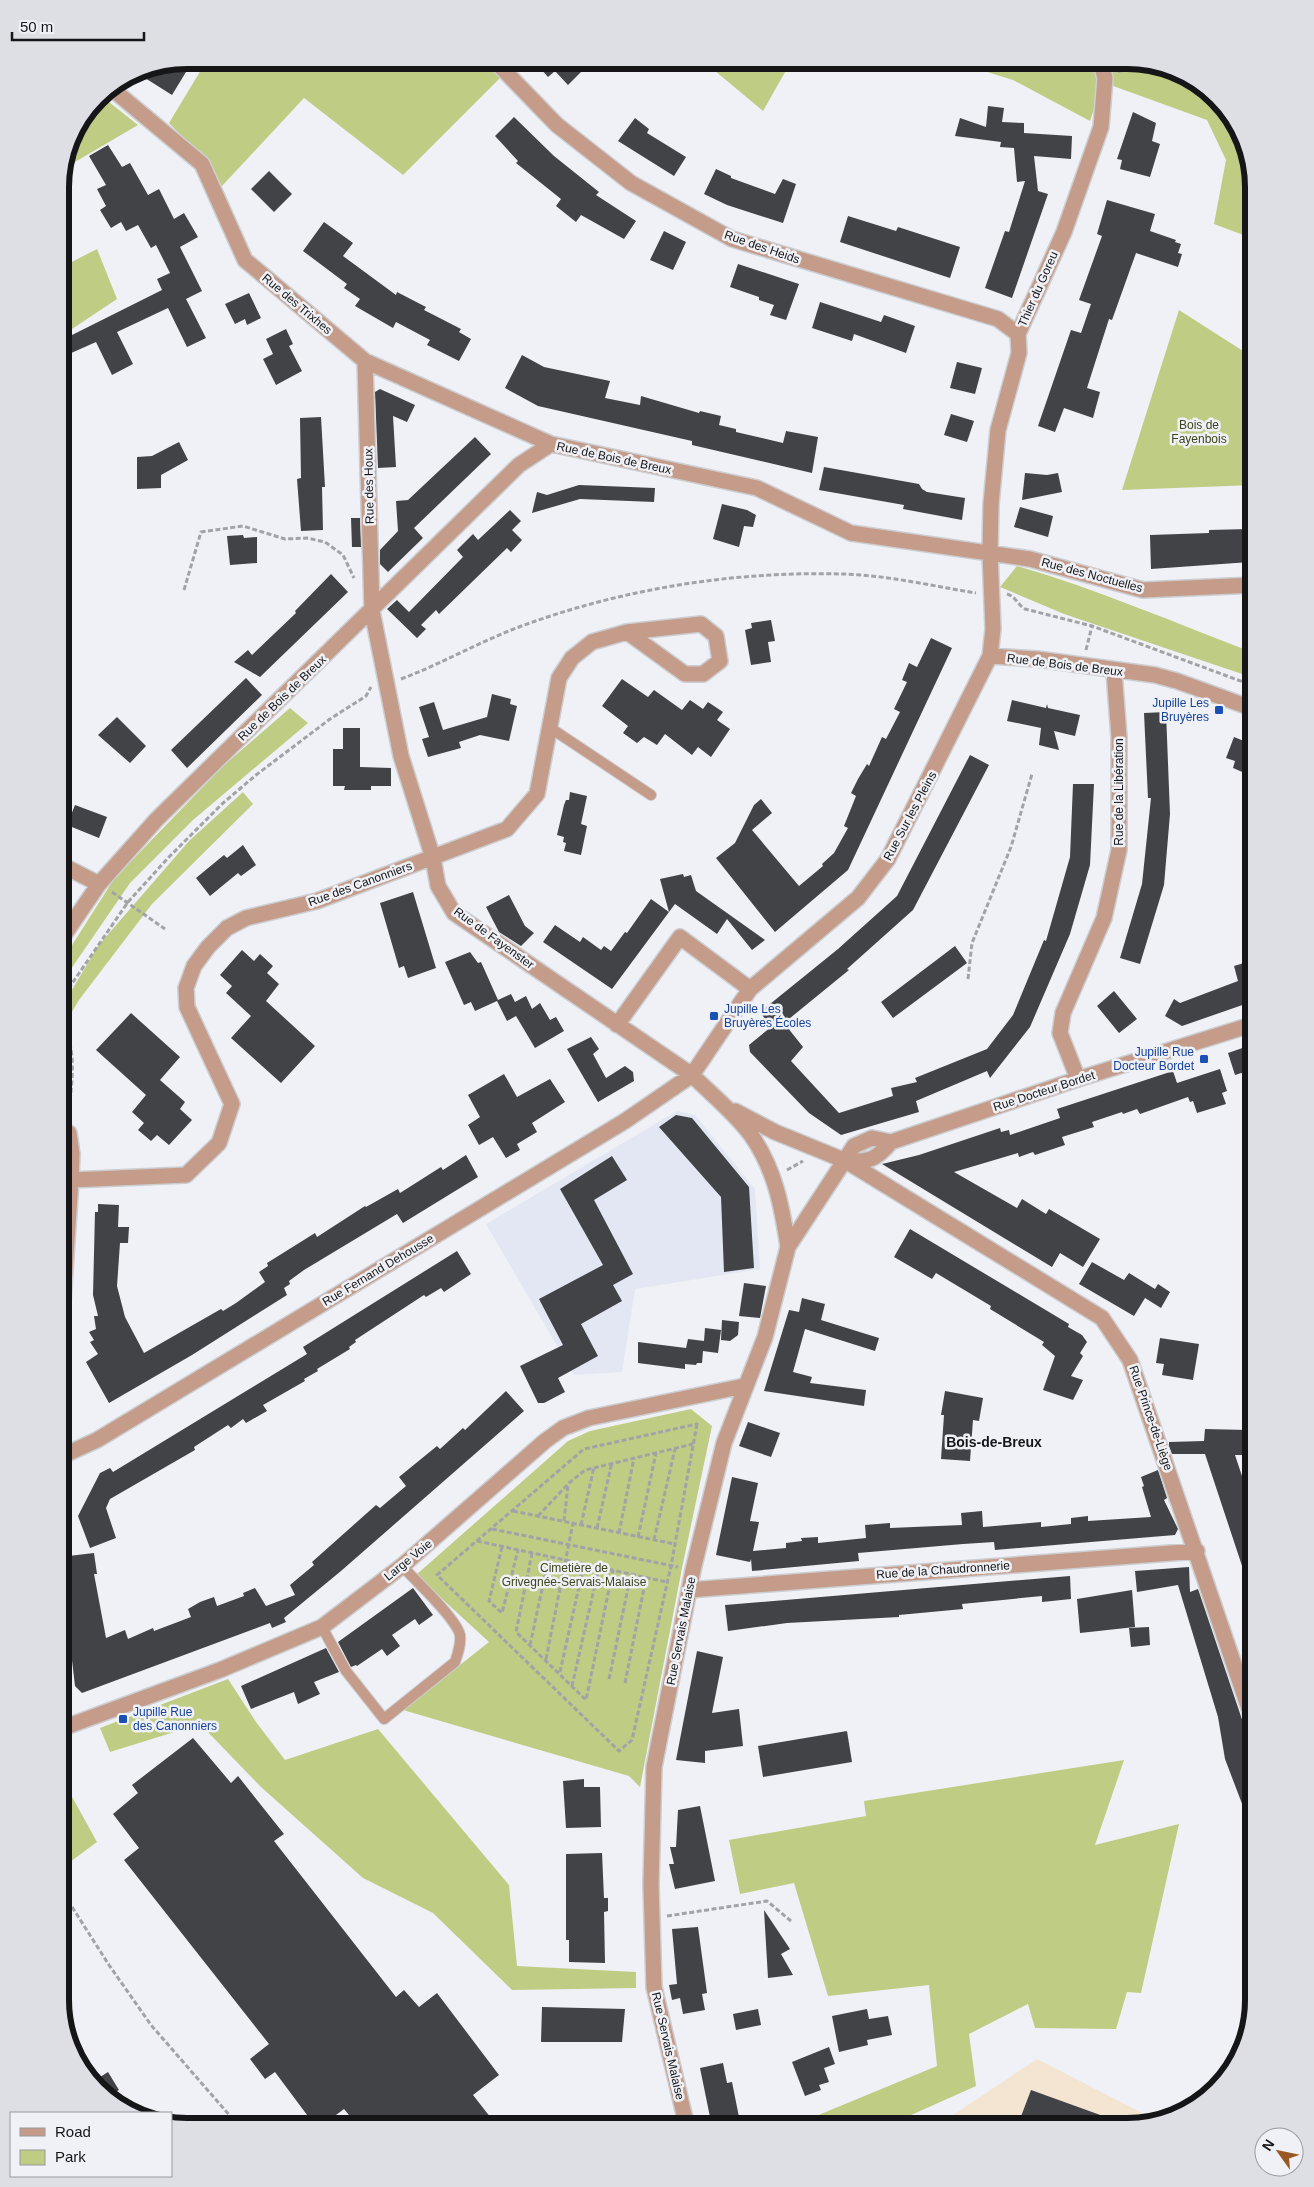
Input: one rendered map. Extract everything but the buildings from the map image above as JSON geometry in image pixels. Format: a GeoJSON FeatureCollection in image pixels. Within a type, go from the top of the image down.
{"type":"FeatureCollection","features":[{"type":"Feature","properties":{"kind":"street","name":"Rue des Heids"},"geometry":{"type":"LineString","coordinates":[[503,69],[557,125],[631,183],[732,240],[998,319],[1018,334]]}},
{"type":"Feature","properties":{"kind":"street","name":"Thier du Goreu"},"geometry":{"type":"LineString","coordinates":[[990,553],[998,430],[1019,353],[1018,334],[1064,232],[1100,127],[1105,78],[1102,69]]}},
{"type":"Feature","properties":{"kind":"street","name":"Rue des Trixhes"},"geometry":{"type":"LineString","coordinates":[[116,92],[202,164],[245,260],[365,361],[551,444]]}},
{"type":"Feature","properties":{"kind":"street","name":"Rue des Houx"},"geometry":{"type":"LineString","coordinates":[[365,361],[372,611]]}},
{"type":"Feature","properties":{"kind":"street","name":"Rue de Bois de Breux"},"geometry":{"type":"LineString","coordinates":[[69,928],[99,884],[157,819],[372,611],[519,465],[551,444],[757,488],[851,533],[990,553],[993,620],[990,656],[1037,659],[1114,671],[1155,675],[1245,706]]}},
{"type":"Feature","properties":{"kind":"street","name":"Rue des Noctuelles"},"geometry":{"type":"LineString","coordinates":[[990,553],[1030,559],[1143,590],[1245,585]]}},
{"type":"Feature","properties":{"kind":"street","name":"Rue de Fayenster"},"geometry":{"type":"LineString","coordinates":[[372,611],[402,756],[433,858],[438,886],[454,913],[616,1026],[692,1075]]}},
{"type":"Feature","properties":{"kind":"street","name":"Rue des Canonniers"},"geometry":{"type":"LineString","coordinates":[[71,1180],[186,1175],[219,1143],[232,1104],[187,1007],[186,988],[194,966],[227,928],[246,918],[317,901],[507,829],[537,794],[559,678],[572,658],[592,642],[627,632],[701,624],[716,636],[720,660],[703,674],[686,674],[627,632]]}},
{"type":"Feature","properties":{"kind":"street","name":"Rue Sur les Pleins"},"geometry":{"type":"LineString","coordinates":[[692,1075],[750,989],[858,898],[888,859],[990,656]]}},
{"type":"Feature","properties":{"kind":"street","name":"Rue de la Libération"},"geometry":{"type":"LineString","coordinates":[[1078,1079],[1060,1033],[1063,1013],[1104,918],[1119,850],[1119,737],[1114,671]]}},
{"type":"Feature","properties":{"kind":"street"},"geometry":{"type":"LineString","coordinates":[[69,869],[99,884]]}},
{"type":"Feature","properties":{"kind":"street"},"geometry":{"type":"LineString","coordinates":[[616,1026],[680,937],[750,989]]}},
{"type":"Feature","properties":{"kind":"street","name":"Rue Docteur Bordet"},"geometry":{"type":"LineString","coordinates":[[846,1161],[854,1146],[872,1138],[891,1142],[1078,1079],[1245,1027]]}},
{"type":"Feature","properties":{"kind":"street"},"geometry":{"type":"LineString","coordinates":[[692,1075],[750,1134],[762,1153],[773,1177],[782,1209],[788,1247]]}},
{"type":"Feature","properties":{"kind":"street","name":"Rue Fernand Dehousse"},"geometry":{"type":"LineString","coordinates":[[69,1453],[97,1440],[625,1121],[692,1075]]}},
{"type":"Feature","properties":{"kind":"street"},"geometry":{"type":"LineString","coordinates":[[723,1106],[775,1132],[846,1161]]}},
{"type":"Feature","properties":{"kind":"street"},"geometry":{"type":"LineString","coordinates":[[69,1138],[72,1154],[69,1210]]}},
{"type":"Feature","properties":{"kind":"street","name":"Rue Servais Malaise"},"geometry":{"type":"LineString","coordinates":[[685,2118],[654,1987],[652,1919],[654,1767],[693,1570],[724,1443],[744,1386],[765,1337],[788,1247],[846,1161]]}},
{"type":"Feature","properties":{"kind":"street","name":"Rue Prince-de-Liège"},"geometry":{"type":"LineString","coordinates":[[846,1161],[1102,1318],[1130,1360],[1197,1551],[1245,1696]]}},
{"type":"Feature","properties":{"kind":"street","name":"Large Voie"},"geometry":{"type":"LineString","coordinates":[[69,1726],[220,1670],[322,1627],[402,1566],[545,1440],[563,1428],[589,1418],[744,1386]]}},
{"type":"Feature","properties":{"kind":"street","name":"Rue de la Chaudronnerie"},"geometry":{"type":"LineString","coordinates":[[689,1590],[1197,1551]]}},
{"type":"Feature","properties":{"kind":"lane"},"geometry":{"type":"LineString","coordinates":[[549,727],[651,795]]}},
{"type":"Feature","properties":{"kind":"lane"},"geometry":{"type":"LineString","coordinates":[[322,1627],[346,1671],[384,1718],[455,1662],[460,1648],[460,1634],[453,1621],[402,1566]]}},
{"type":"Feature","properties":{"kind":"path"},"geometry":{"type":"LineString","coordinates":[[1105,78],[1125,69]]}},
{"type":"Feature","properties":{"kind":"path"},"geometry":{"type":"LineString","coordinates":[[184,590],[202,532],[243,526],[285,539],[307,538],[325,542],[343,555],[358,585]]}},
{"type":"Feature","properties":{"kind":"path"},"geometry":{"type":"LineString","coordinates":[[406,677],[520,627],[594,603],[667,587],[754,576],[843,574],[974,593]]}},
{"type":"Feature","properties":{"kind":"path"},"geometry":{"type":"LineString","coordinates":[[1025,609],[1092,626],[1245,683]]}},
{"type":"Feature","properties":{"kind":"path"},"geometry":{"type":"LineString","coordinates":[[1081,666],[1092,626]]}},
{"type":"Feature","properties":{"kind":"path"},"geometry":{"type":"LineString","coordinates":[[69,988],[128,902],[169,857],[222,804],[297,743],[366,696]]}},
{"type":"Feature","properties":{"kind":"path"},"geometry":{"type":"LineString","coordinates":[[968,979],[972,943],[1011,847],[1032,774]]}},
{"type":"Feature","properties":{"kind":"path"},"geometry":{"type":"LineString","coordinates":[[99,884],[165,929]]}},
{"type":"Feature","properties":{"kind":"path"},"geometry":{"type":"LineString","coordinates":[[69,1040],[71,1046],[69,1103]]}},
{"type":"Feature","properties":{"kind":"path"},"geometry":{"type":"LineString","coordinates":[[773,1177],[811,1156],[815,1148]]}},
{"type":"Feature","properties":{"kind":"path"},"geometry":{"type":"LineString","coordinates":[[697,1424],[668,1582],[632,1740],[620,1751],[436,1575],[513,1511],[584,1449],[697,1424]]}},
{"type":"Feature","properties":{"kind":"path"},"geometry":{"type":"LineString","coordinates":[[538,1516],[569,1483],[585,1470],[693,1444]]}},
{"type":"Feature","properties":{"kind":"path"},"geometry":{"type":"LineString","coordinates":[[654,1540],[675,1449]]}},
{"type":"Feature","properties":{"kind":"path"},"geometry":{"type":"LineString","coordinates":[[638,1536],[656,1453]]}},
{"type":"Feature","properties":{"kind":"path"},"geometry":{"type":"LineString","coordinates":[[619,1533],[634,1458]]}},
{"type":"Feature","properties":{"kind":"path"},"geometry":{"type":"LineString","coordinates":[[597,1528],[612,1462]]}},
{"type":"Feature","properties":{"kind":"path"},"geometry":{"type":"LineString","coordinates":[[580,1525],[594,1467]]}},
{"type":"Feature","properties":{"kind":"path"},"geometry":{"type":"LineString","coordinates":[[564,1521],[569,1483]]}},
{"type":"Feature","properties":{"kind":"path"},"geometry":{"type":"LineString","coordinates":[[513,1511],[675,1544]]}},
{"type":"Feature","properties":{"kind":"path"},"geometry":{"type":"LineString","coordinates":[[546,1659],[573,1523]]}},
{"type":"Feature","properties":{"kind":"path"},"geometry":{"type":"LineString","coordinates":[[492,1529],[693,1570]]}},
{"type":"Feature","properties":{"kind":"path"},"geometry":{"type":"LineString","coordinates":[[477,1541],[668,1582]]}},
{"type":"Feature","properties":{"kind":"path"},"geometry":{"type":"LineString","coordinates":[[502,1547],[490,1601],[502,1613],[518,1550]]}},
{"type":"Feature","properties":{"kind":"path"},"geometry":{"type":"LineString","coordinates":[[532,1553],[516,1632],[560,1672],[586,1700],[613,1570]]}},
{"type":"Feature","properties":{"kind":"path"},"geometry":{"type":"LineString","coordinates":[[530,1645],[550,1557]]}},
{"type":"Feature","properties":{"kind":"path"},"geometry":{"type":"LineString","coordinates":[[560,1672],[584,1564]]}},
{"type":"Feature","properties":{"kind":"path"},"geometry":{"type":"LineString","coordinates":[[572,1686],[599,1568]]}},
{"type":"Feature","properties":{"kind":"path"},"geometry":{"type":"LineString","coordinates":[[608,1679],[631,1574]]}},
{"type":"Feature","properties":{"kind":"path"},"geometry":{"type":"LineString","coordinates":[[625,1683],[646,1578]]}},
{"type":"Feature","properties":{"kind":"path"},"geometry":{"type":"LineString","coordinates":[[652,1919],[766,1901],[791,1921]]}},
{"type":"Feature","properties":{"kind":"path"},"geometry":{"type":"LineString","coordinates":[[69,1902],[109,1965],[151,2025],[231,2118]]}},
{"type":"Feature","properties":{"kind":"shaded area"},"geometry":{"type":"Polygon","coordinates":[[[677,1111],[695,1115],[755,1189],[760,1269],[635,1289],[622,1372],[574,1375],[486,1224],[677,1111]]]}},
{"type":"Feature","properties":{"kind":"shaded area"},"geometry":{"type":"Polygon","coordinates":[[[1037,2059],[1148,2116],[1128,2118],[948,2118],[1037,2059]]]}},
{"type":"Feature","properties":{"kind":"green space"},"geometry":{"type":"Polygon","coordinates":[[[202,69],[490,69],[500,78],[403,175],[304,98],[222,186],[204,159],[169,123],[202,69]]]}},
{"type":"Feature","properties":{"kind":"green space"},"geometry":{"type":"Polygon","coordinates":[[[713,69],[787,69],[763,111],[713,69]]]}},
{"type":"Feature","properties":{"kind":"green space"},"geometry":{"type":"Polygon","coordinates":[[[978,69],[1135,69],[1165,75],[1193,89],[1216,109],[1233,134],[1239,149],[1245,179],[1245,236],[1214,224],[1226,160],[1207,120],[1103,81],[1090,121],[1013,80],[978,69]]]}},
{"type":"Feature","properties":{"kind":"green space"},"geometry":{"type":"Polygon","coordinates":[[[107,100],[138,125],[71,164],[81,134],[93,115],[107,100]]]}},
{"type":"Feature","properties":{"kind":"green space"},"geometry":{"type":"Polygon","coordinates":[[[97,249],[117,299],[69,331],[69,263],[97,249]]]}},
{"type":"Feature","properties":{"kind":"green space","name":"Bois de Fayenbois"},"geometry":{"type":"Polygon","coordinates":[[[1179,310],[1245,352],[1245,485],[1122,490],[1179,310]]]}},
{"type":"Feature","properties":{"kind":"green space"},"geometry":{"type":"Polygon","coordinates":[[[1017,566],[1106,596],[1245,650],[1245,675],[1064,614],[1000,587],[1017,566]]]}},
{"type":"Feature","properties":{"kind":"green space"},"geometry":{"type":"Polygon","coordinates":[[[290,708],[308,723],[193,820],[130,883],[69,972],[69,950],[114,879],[223,766],[290,708]]]}},
{"type":"Feature","properties":{"kind":"green space"},"geometry":{"type":"Polygon","coordinates":[[[243,792],[253,804],[152,904],[79,1000],[69,1017],[69,995],[98,946],[189,841],[243,792]]]}},
{"type":"Feature","properties":{"kind":"green space","name":"Cimetière de Grivegnée-Servais-Malaise"},"geometry":{"type":"Polygon","coordinates":[[[691,1409],[712,1426],[682,1568],[640,1787],[629,1776],[403,1710],[489,1642],[416,1575],[568,1441],[590,1431],[691,1409]]]}},
{"type":"Feature","properties":{"kind":"green space"},"geometry":{"type":"Polygon","coordinates":[[[228,1679],[256,1722],[285,1760],[378,1729],[509,1885],[517,1966],[636,1972],[636,1988],[512,1990],[433,1913],[363,1878],[261,1787],[200,1724],[110,1752],[100,1728],[228,1679]]]}},
{"type":"Feature","properties":{"kind":"green space"},"geometry":{"type":"Polygon","coordinates":[[[1124,1760],[1095,1845],[1179,1824],[1141,1993],[1127,1992],[1116,2029],[1035,2028],[1028,2004],[969,2034],[976,2086],[909,2116],[910,2118],[811,2118],[937,2066],[929,1985],[828,1996],[794,1883],[740,1894],[729,1840],[866,1816],[864,1801],[1124,1760]]]}},
{"type":"Feature","properties":{"kind":"green space"},"geometry":{"type":"Polygon","coordinates":[[[69,1791],[97,1842],[70,1862],[69,1874],[69,1791]]]}},
{"type":"Feature","properties":{"kind":"place","name":"Jupille Les Bruyères"},"geometry":{"type":"Point","coordinates":[1219,710]}},
{"type":"Feature","properties":{"kind":"place","name":"Jupille Les Bruyères Écoles"},"geometry":{"type":"Point","coordinates":[714,1016]}},
{"type":"Feature","properties":{"kind":"place","name":"Jupille Rue Docteur Bordet"},"geometry":{"type":"Point","coordinates":[1204,1059]}},
{"type":"Feature","properties":{"kind":"place","name":"Jupille Rue des Canonniers"},"geometry":{"type":"Point","coordinates":[123,1719]}},
{"type":"Feature","properties":{"kind":"district","name":"Bois-de-Breux"},"geometry":{"type":"Point","coordinates":[994,1442]}}]}
